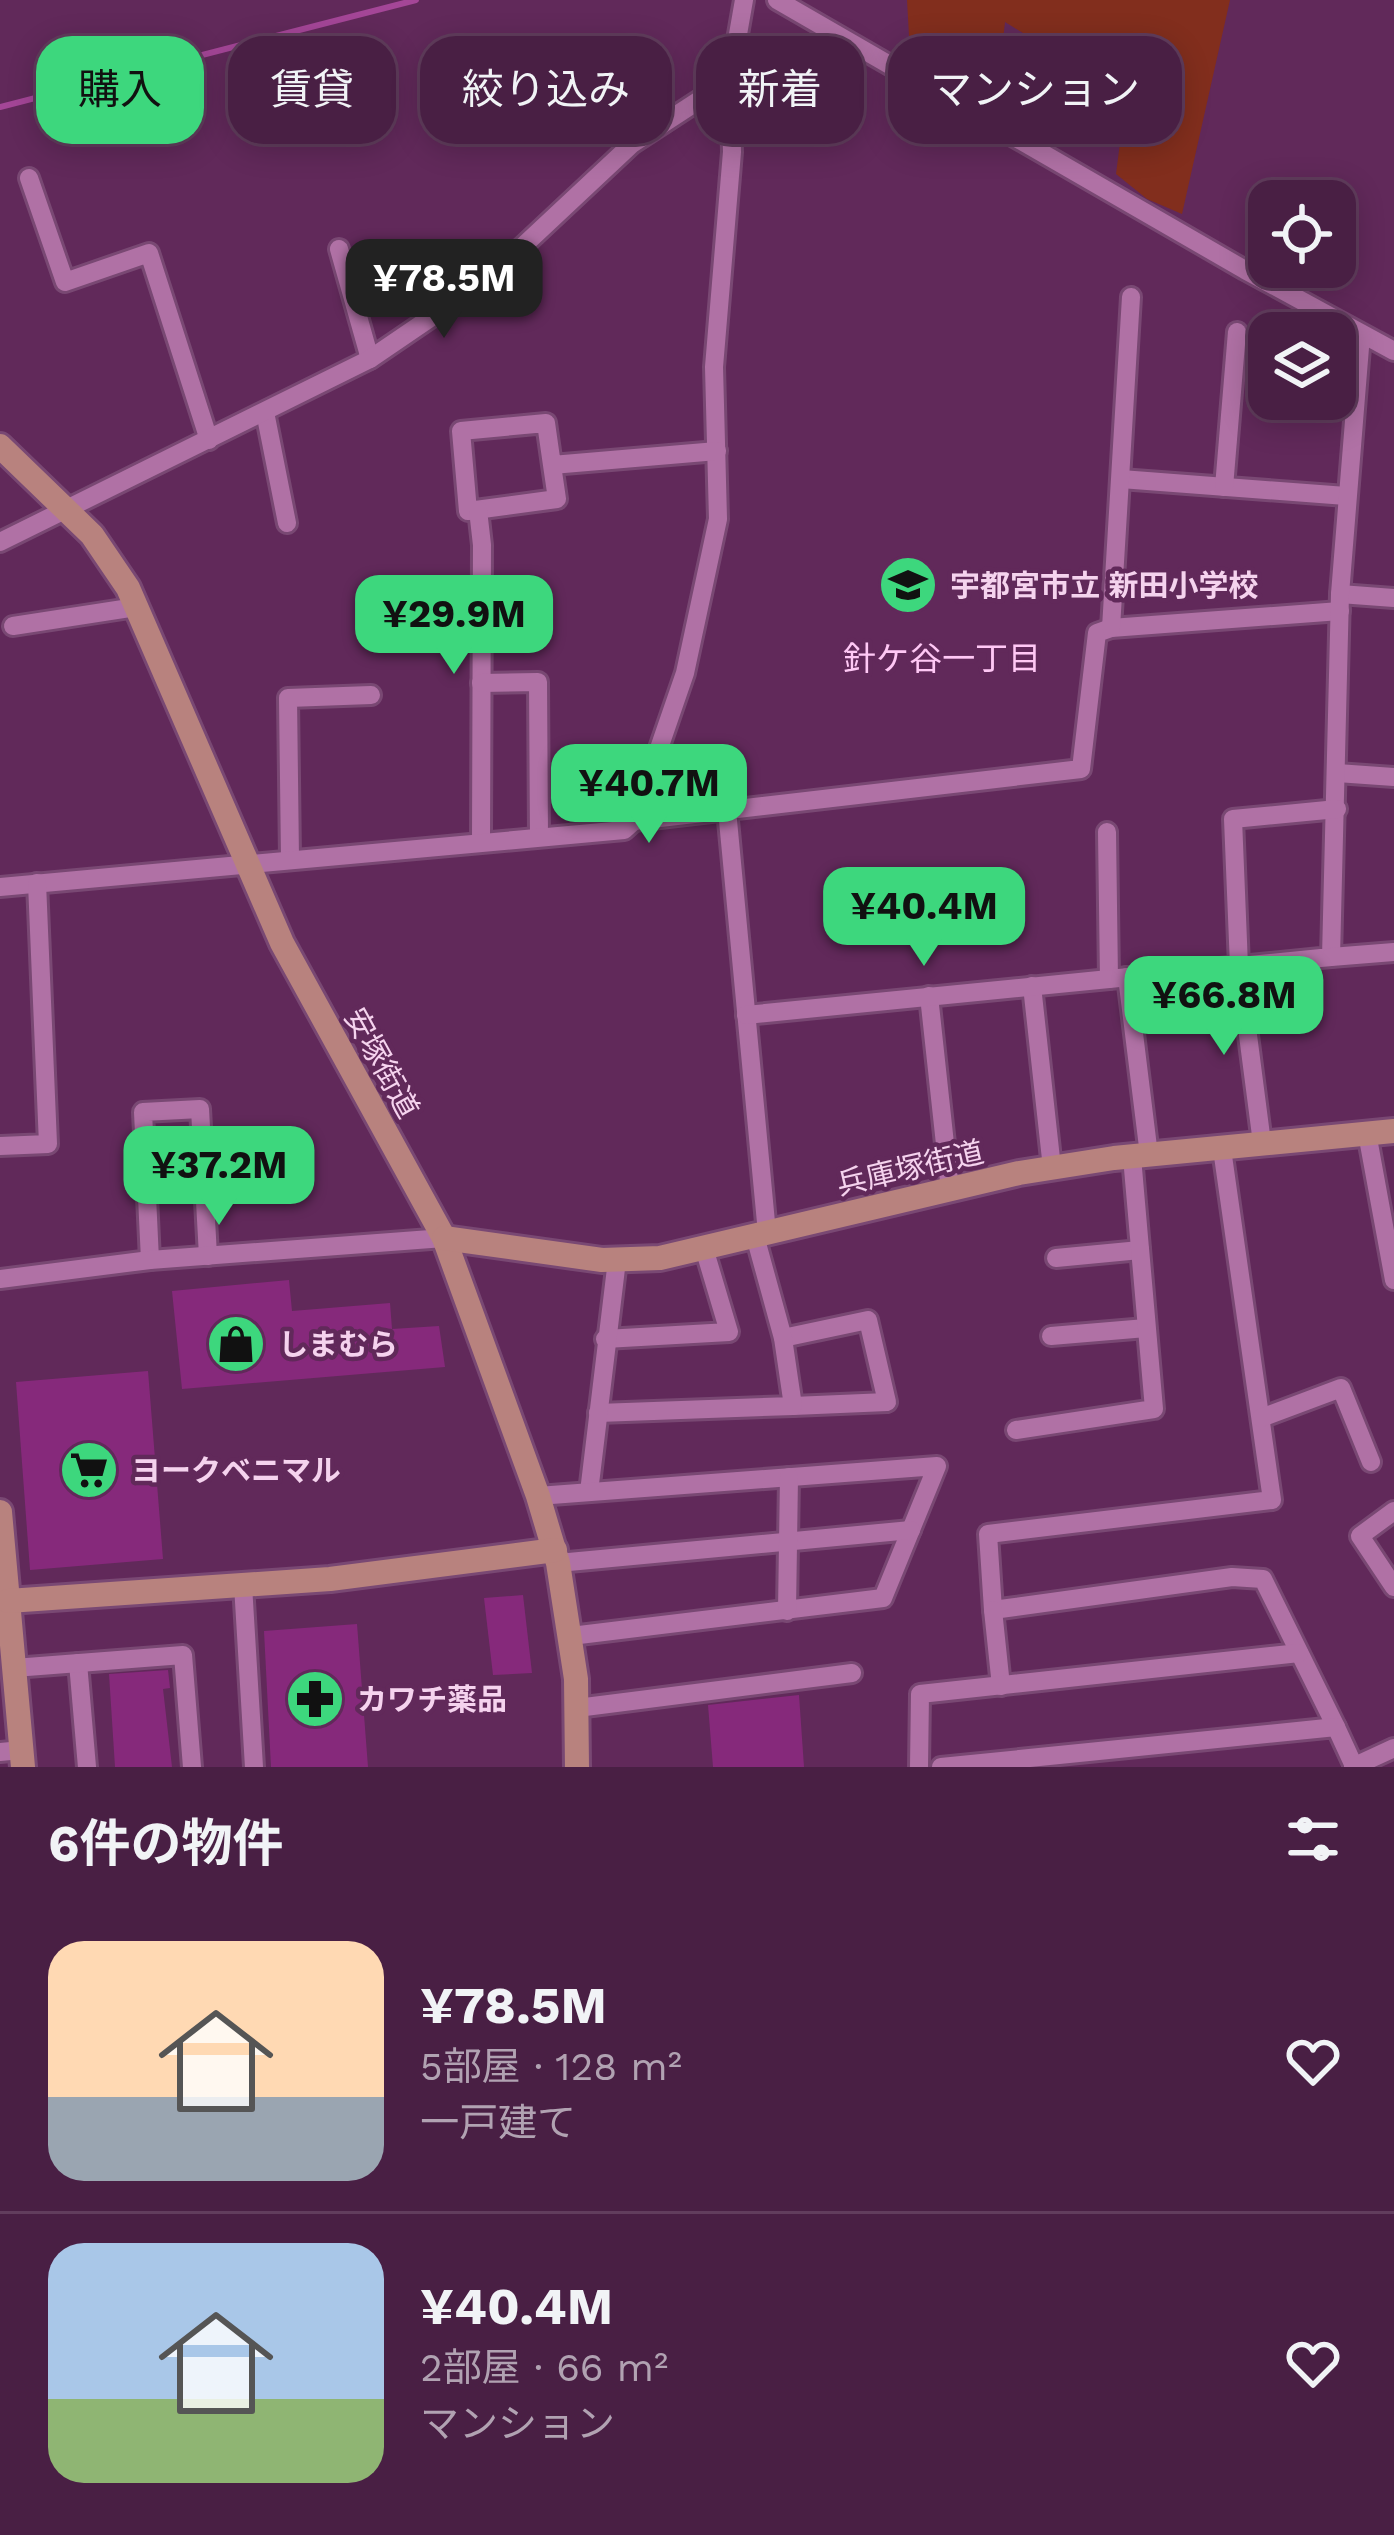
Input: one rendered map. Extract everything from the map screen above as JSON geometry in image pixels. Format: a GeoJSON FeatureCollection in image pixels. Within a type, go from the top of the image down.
{"type":"FeatureCollection","features":[{"type":"Feature","properties":{"kind":"street"},"geometry":{"type":"LineString","coordinates":[[738,36],[744,0]]}},
{"type":"Feature","properties":{"kind":"street"},"geometry":{"type":"LineString","coordinates":[[777,0],[1394,351]]}},
{"type":"Feature","properties":{"kind":"street"},"geometry":{"type":"LineString","coordinates":[[0,542],[370,359],[489,278],[632,144],[696,102]]}},
{"type":"Feature","properties":{"kind":"street"},"geometry":{"type":"LineString","coordinates":[[0,887],[624,830],[634,821],[685,673],[718,519],[714,367],[732,144]]}},
{"type":"Feature","properties":{"kind":"street"},"geometry":{"type":"LineString","coordinates":[[29,178],[65,282],[149,253],[209,440]]}},
{"type":"Feature","properties":{"kind":"street"},"geometry":{"type":"LineString","coordinates":[[339,249],[370,359]]}},
{"type":"Feature","properties":{"kind":"street"},"geometry":{"type":"LineString","coordinates":[[1111,628],[1131,297]]}},
{"type":"Feature","properties":{"kind":"street"},"geometry":{"type":"LineString","coordinates":[[1224,487],[1237,332]]}},
{"type":"Feature","properties":{"kind":"street"},"geometry":{"type":"LineString","coordinates":[[1331,957],[1340,603],[1361,335]]}},
{"type":"Feature","properties":{"kind":"street"},"geometry":{"type":"LineString","coordinates":[[265,412],[287,523]]}},
{"type":"Feature","properties":{"kind":"street"},"geometry":{"type":"LineString","coordinates":[[547,423],[552,465],[557,499],[468,511],[461,431],[547,423]]}},
{"type":"Feature","properties":{"kind":"street","name":"安塚街道"},"geometry":{"type":"LineString","coordinates":[[0,446],[68,509],[111,558],[308,991],[444,1238],[556,1556],[571,1636],[577,1767]]}},
{"type":"Feature","properties":{"kind":"street"},"geometry":{"type":"LineString","coordinates":[[552,465],[717,451]]}},
{"type":"Feature","properties":{"kind":"street"},"geometry":{"type":"LineString","coordinates":[[1121,479],[1346,496]]}},
{"type":"Feature","properties":{"kind":"street"},"geometry":{"type":"LineString","coordinates":[[478,510],[482,545],[481,841]]}},
{"type":"Feature","properties":{"kind":"street"},"geometry":{"type":"LineString","coordinates":[[634,821],[1081,769],[1097,633],[1394,598]]}},
{"type":"Feature","properties":{"kind":"street"},"geometry":{"type":"LineString","coordinates":[[13,626],[136,607]]}},
{"type":"Feature","properties":{"kind":"street"},"geometry":{"type":"LineString","coordinates":[[481,683],[538,682],[539,836]]}},
{"type":"Feature","properties":{"kind":"street"},"geometry":{"type":"LineString","coordinates":[[290,859],[288,698],[371,695]]}},
{"type":"Feature","properties":{"kind":"street"},"geometry":{"type":"LineString","coordinates":[[1337,773],[1394,777]]}},
{"type":"Feature","properties":{"kind":"street"},"geometry":{"type":"LineString","coordinates":[[1262,1143],[1240,967],[1233,818],[1337,809]]}},
{"type":"Feature","properties":{"kind":"street"},"geometry":{"type":"LineString","coordinates":[[727,810],[761,1235],[793,1406]]}},
{"type":"Feature","properties":{"kind":"street"},"geometry":{"type":"LineString","coordinates":[[1016,1430],[1154,1409],[1140,1250],[1140,1156],[1118,978],[1107,832]]}},
{"type":"Feature","properties":{"kind":"street"},"geometry":{"type":"LineString","coordinates":[[0,1147],[48,1144],[37,883]]}},
{"type":"Feature","properties":{"kind":"street"},"geometry":{"type":"LineString","coordinates":[[746,1015],[1394,952]]}},
{"type":"Feature","properties":{"kind":"street"},"geometry":{"type":"LineString","coordinates":[[1032,986],[1052,1168]]}},
{"type":"Feature","properties":{"kind":"street"},"geometry":{"type":"LineString","coordinates":[[929,996],[950,1190]]}},
{"type":"Feature","properties":{"kind":"street"},"geometry":{"type":"LineString","coordinates":[[150,1260],[143,1112],[200,1109],[208,1256]]}},
{"type":"Feature","properties":{"kind":"street","name":"兵庫塚街道"},"geometry":{"type":"LineString","coordinates":[[444,1238],[616,1260],[660,1258],[1052,1168],[1394,1131]]}},
{"type":"Feature","properties":{"kind":"street"},"geometry":{"type":"LineString","coordinates":[[1367,1133],[1394,1280]]}},
{"type":"Feature","properties":{"kind":"street"},"geometry":{"type":"LineString","coordinates":[[1001,1686],[988,1534],[1273,1500],[1222,1148]]}},
{"type":"Feature","properties":{"kind":"street"},"geometry":{"type":"LineString","coordinates":[[0,1280],[150,1260],[444,1238]]}},
{"type":"Feature","properties":{"kind":"street"},"geometry":{"type":"LineString","coordinates":[[605,1339],[729,1332],[704,1248]]}},
{"type":"Feature","properties":{"kind":"street"},"geometry":{"type":"LineString","coordinates":[[1056,1258],[1140,1250]]}},
{"type":"Feature","properties":{"kind":"street"},"geometry":{"type":"LineString","coordinates":[[589,1492],[616,1260]]}},
{"type":"Feature","properties":{"kind":"street"},"geometry":{"type":"LineString","coordinates":[[598,1413],[887,1402],[868,1319],[783,1338]]}},
{"type":"Feature","properties":{"kind":"street"},"geometry":{"type":"LineString","coordinates":[[1051,1336],[1146,1328]]}},
{"type":"Feature","properties":{"kind":"street"},"geometry":{"type":"LineString","coordinates":[[1261,1418],[1340,1388],[1371,1462]]}},
{"type":"Feature","properties":{"kind":"street"},"geometry":{"type":"LineString","coordinates":[[538,1496],[937,1466],[883,1598],[571,1636]]}},
{"type":"Feature","properties":{"kind":"street"},"geometry":{"type":"LineString","coordinates":[[787,1611],[789,1477]]}},
{"type":"Feature","properties":{"kind":"street"},"geometry":{"type":"LineString","coordinates":[[0,1511],[14,1668],[15,1756]]}},
{"type":"Feature","properties":{"kind":"street"},"geometry":{"type":"LineString","coordinates":[[1394,1511],[1360,1536],[1394,1587]]}},
{"type":"Feature","properties":{"kind":"street"},"geometry":{"type":"LineString","coordinates":[[8,1601],[910,1530]]}},
{"type":"Feature","properties":{"kind":"street"},"geometry":{"type":"LineString","coordinates":[[993,1610],[1232,1577],[1263,1579],[1354,1767],[1387,1757]]}},
{"type":"Feature","properties":{"kind":"street"},"geometry":{"type":"LineString","coordinates":[[243,1585],[254,1767]]}},
{"type":"Feature","properties":{"kind":"street"},"geometry":{"type":"LineString","coordinates":[[919,1767],[920,1694],[1299,1653]]}},
{"type":"Feature","properties":{"kind":"street"},"geometry":{"type":"LineString","coordinates":[[14,1668],[183,1655],[193,1767]]}},
{"type":"Feature","properties":{"kind":"street"},"geometry":{"type":"LineString","coordinates":[[79,1663],[87,1767]]}},
{"type":"Feature","properties":{"kind":"street"},"geometry":{"type":"LineString","coordinates":[[577,1708],[851,1673]]}},
{"type":"Feature","properties":{"kind":"street"},"geometry":{"type":"LineString","coordinates":[[941,1767],[1336,1727]]}},
{"type":"Feature","properties":{"kind":"shaded area"},"geometry":{"type":"Polygon","coordinates":[[[907,0],[1230,0],[1182,214],[1147,199],[1116,174],[1120,144],[1182,144],[1182,36],[1028,36],[1005,22],[1003,36],[909,36],[907,0]]]}},
{"type":"Feature","properties":{"kind":"building"},"geometry":{"type":"Polygon","coordinates":[[[289,1280],[292,1311],[390,1303],[392,1329],[439,1326],[445,1367],[182,1389],[172,1291],[289,1280]]]}},
{"type":"Feature","properties":{"kind":"building","name":"ヨークベニマル"},"geometry":{"type":"Polygon","coordinates":[[[148,1371],[163,1559],[30,1570],[16,1382],[148,1371]]]}},
{"type":"Feature","properties":{"kind":"building"},"geometry":{"type":"Polygon","coordinates":[[[523,1595],[532,1673],[493,1675],[484,1598],[523,1595]]]}},
{"type":"Feature","properties":{"kind":"building","name":"カワチ薬品"},"geometry":{"type":"Polygon","coordinates":[[[357,1624],[368,1767],[271,1767],[264,1631],[357,1624]]]}},
{"type":"Feature","properties":{"kind":"building"},"geometry":{"type":"Polygon","coordinates":[[[168,1670],[170,1688],[163,1689],[172,1767],[115,1767],[109,1674],[168,1670]]]}},
{"type":"Feature","properties":{"kind":"building"},"geometry":{"type":"Polygon","coordinates":[[[799,1695],[804,1767],[713,1767],[708,1705],[799,1695]]]}},
{"type":"Feature","properties":{"kind":"waterway"},"geometry":{"type":"LineString","coordinates":[[0,107],[416,0]]}},
{"type":"Feature","properties":{"kind":"place","name":"宇都宮市立 新田小学校"},"geometry":{"type":"Point","coordinates":[908,585]}},
{"type":"Feature","properties":{"kind":"place","name":"しまむら"},"geometry":{"type":"Point","coordinates":[236,1344]}},
{"type":"Feature","properties":{"kind":"place","name":"ヨークベニマル"},"geometry":{"type":"Point","coordinates":[89,1470]}},
{"type":"Feature","properties":{"kind":"place","name":"カワチ薬品"},"geometry":{"type":"Point","coordinates":[315,1699]}},
{"type":"Feature","properties":{"kind":"district","name":"針ケ谷一丁目"},"geometry":{"type":"Point","coordinates":[942,658]}}]}
